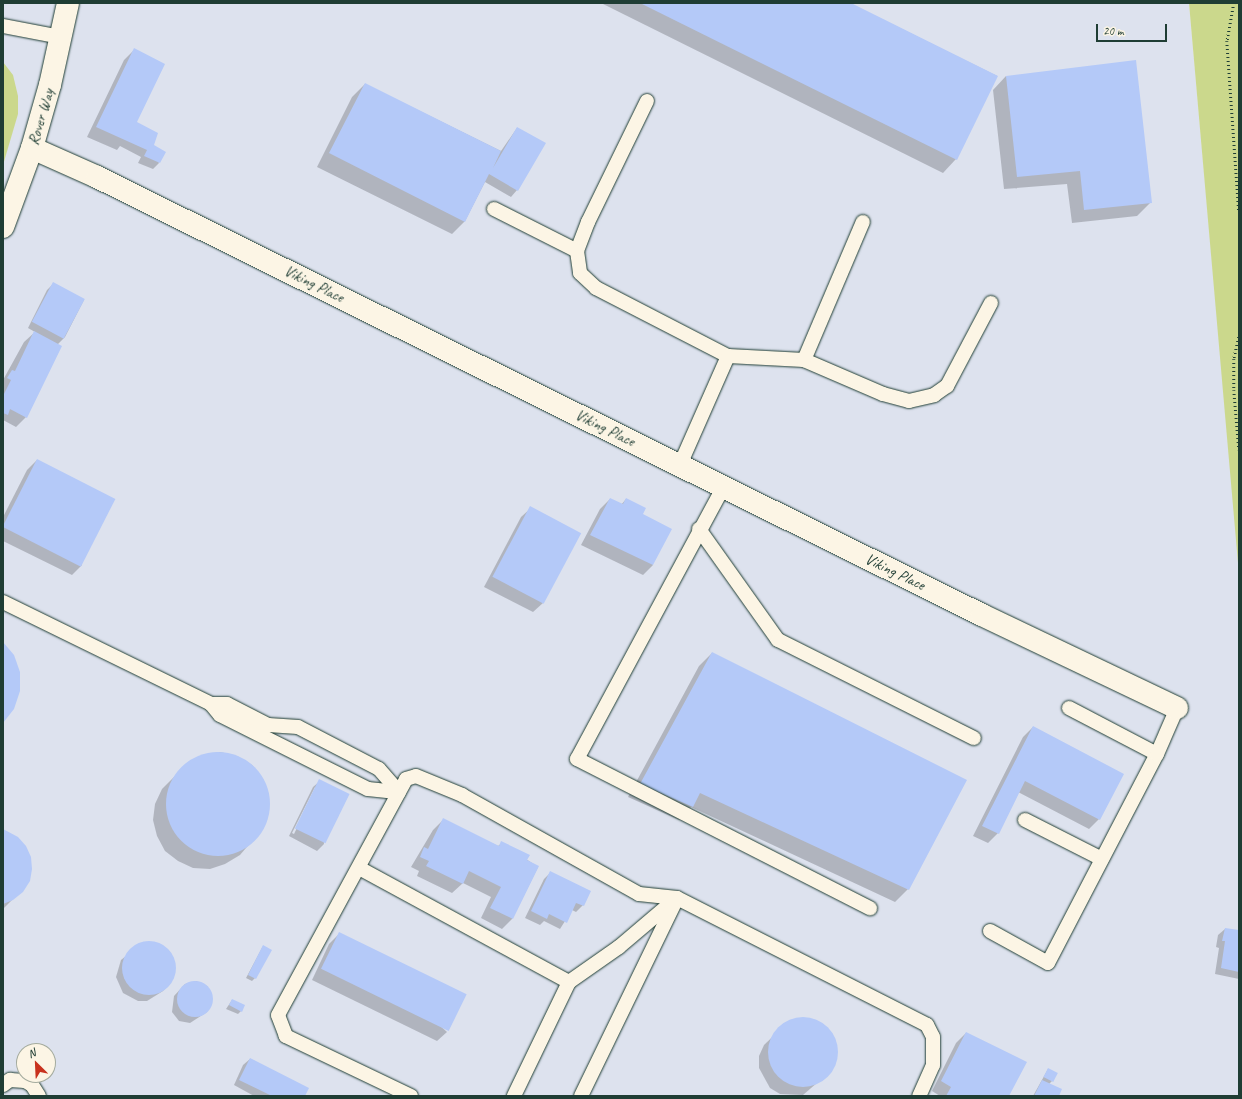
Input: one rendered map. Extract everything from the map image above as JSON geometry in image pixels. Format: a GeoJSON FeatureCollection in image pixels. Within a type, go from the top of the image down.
{"type":"FeatureCollection","features":[{"type":"Feature","properties":{"kind":"street","name":"Rover Way"},"geometry":{"type":"LineString","coordinates":[[3,227],[32,148],[61,37],[68,3]]}},
{"type":"Feature","properties":{"kind":"street","name":"Viking Place"},"geometry":{"type":"LineString","coordinates":[[32,148],[97,177],[680,465],[1177,708]]}},
{"type":"Feature","properties":{"kind":"lane"},"geometry":{"type":"LineString","coordinates":[[3,26],[61,37]]}},
{"type":"Feature","properties":{"kind":"lane"},"geometry":{"type":"LineString","coordinates":[[647,101],[588,222],[577,251],[580,273],[596,288],[728,356],[804,360],[883,394],[909,401],[934,395],[947,386],[991,304]]}},
{"type":"Feature","properties":{"kind":"lane"},"geometry":{"type":"LineString","coordinates":[[494,208],[577,251]]}},
{"type":"Feature","properties":{"kind":"lane"},"geometry":{"type":"LineString","coordinates":[[804,360],[863,222]]}},
{"type":"Feature","properties":{"kind":"lane"},"geometry":{"type":"LineString","coordinates":[[680,465],[728,356]]}},
{"type":"Feature","properties":{"kind":"lane"},"geometry":{"type":"LineString","coordinates":[[724,486],[699,529],[577,759],[870,908]]}},
{"type":"Feature","properties":{"kind":"lane"},"geometry":{"type":"LineString","coordinates":[[699,529],[778,640],[974,738]]}},
{"type":"Feature","properties":{"kind":"lane"},"geometry":{"type":"LineString","coordinates":[[3,602],[211,704],[220,715],[368,789],[399,792]]}},
{"type":"Feature","properties":{"kind":"lane"},"geometry":{"type":"LineString","coordinates":[[211,704],[227,704],[268,725],[298,728],[379,768],[399,792]]}},
{"type":"Feature","properties":{"kind":"lane"},"geometry":{"type":"LineString","coordinates":[[1069,708],[1157,754]]}},
{"type":"Feature","properties":{"kind":"lane"},"geometry":{"type":"LineString","coordinates":[[990,931],[1048,963],[1157,754],[1177,708]]}},
{"type":"Feature","properties":{"kind":"lane"},"geometry":{"type":"LineString","coordinates":[[411,1096],[286,1036],[278,1015],[360,868],[399,792],[406,780],[416,776],[462,795],[639,894],[676,898],[927,1025],[933,1037],[934,1058],[919,1096]]}},
{"type":"Feature","properties":{"kind":"lane"},"geometry":{"type":"LineString","coordinates":[[1025,820],[1102,859]]}},
{"type":"Feature","properties":{"kind":"lane"},"geometry":{"type":"LineString","coordinates":[[360,868],[569,982]]}},
{"type":"Feature","properties":{"kind":"lane"},"geometry":{"type":"LineString","coordinates":[[514,1096],[569,982],[619,947],[676,898]]}},
{"type":"Feature","properties":{"kind":"lane"},"geometry":{"type":"LineString","coordinates":[[581,1096],[676,898]]}},
{"type":"Feature","properties":{"kind":"lane"},"geometry":{"type":"LineString","coordinates":[[3,1084],[18,1079],[25,1081],[32,1085],[39,1096]]}},
{"type":"Feature","properties":{"kind":"path"},"geometry":{"type":"LineString","coordinates":[[1234,3],[1226,41],[1239,211]]}},
{"type":"Feature","properties":{"kind":"path"},"geometry":{"type":"LineString","coordinates":[[1239,337],[1234,359],[1234,390],[1239,450]]}},
{"type":"Feature","properties":{"kind":"shaded area"},"geometry":{"type":"Polygon","coordinates":[[[3,3],[1189,3],[1239,563],[1239,1096],[3,1096],[3,3]]]}},
{"type":"Feature","properties":{"kind":"green space"},"geometry":{"type":"Polygon","coordinates":[[[1189,3],[1239,3],[1239,563],[1238,563],[1189,3]]]}},
{"type":"Feature","properties":{"kind":"green space"},"geometry":{"type":"Polygon","coordinates":[[[3,62],[13,75],[18,96],[18,114],[3,165],[3,62]]]}},
{"type":"Feature","properties":{"kind":"building"},"geometry":{"type":"Polygon","coordinates":[[[640,3],[851,3],[998,76],[957,160],[640,3]]]}},
{"type":"Feature","properties":{"kind":"building"},"geometry":{"type":"Polygon","coordinates":[[[134,48],[165,64],[137,122],[158,133],[154,145],[166,152],[160,163],[144,156],[147,150],[96,127],[134,48]]]}},
{"type":"Feature","properties":{"kind":"building"},"geometry":{"type":"Polygon","coordinates":[[[1136,60],[1152,203],[1084,210],[1080,171],[1017,177],[1006,76],[1136,60]]]}},
{"type":"Feature","properties":{"kind":"building"},"geometry":{"type":"Polygon","coordinates":[[[365,83],[501,151],[493,168],[517,127],[546,143],[518,191],[489,174],[465,222],[329,153],[365,83]]]}},
{"type":"Feature","properties":{"kind":"building"},"geometry":{"type":"Polygon","coordinates":[[[53,282],[85,299],[64,339],[32,322],[53,282]]]}},
{"type":"Feature","properties":{"kind":"building"},"geometry":{"type":"Polygon","coordinates":[[[34,331],[62,346],[27,418],[10,409],[8,415],[3,413],[3,396],[11,380],[7,378],[12,370],[15,371],[34,331]]]}},
{"type":"Feature","properties":{"kind":"building"},"geometry":{"type":"Polygon","coordinates":[[[37,459],[115,499],[81,567],[3,527],[37,459]]]}},
{"type":"Feature","properties":{"kind":"building"},"geometry":{"type":"Polygon","coordinates":[[[610,498],[623,504],[626,498],[646,508],[643,514],[672,529],[653,565],[590,535],[610,498]]]}},
{"type":"Feature","properties":{"kind":"building"},"geometry":{"type":"Polygon","coordinates":[[[530,506],[581,533],[544,604],[492,577],[530,506]]]}},
{"type":"Feature","properties":{"kind":"building"},"geometry":{"type":"Polygon","coordinates":[[[3,642],[14,655],[20,672],[20,691],[14,709],[3,723],[3,642]]]}},
{"type":"Feature","properties":{"kind":"building"},"geometry":{"type":"Polygon","coordinates":[[[712,652],[967,780],[909,890],[700,793],[693,807],[640,784],[712,652]]]}},
{"type":"Feature","properties":{"kind":"building"},"geometry":{"type":"Polygon","coordinates":[[[1033,726],[1124,774],[1100,820],[1025,781],[999,834],[982,826],[1033,726]]]}},
{"type":"Feature","properties":{"kind":"building"},"geometry":{"type":"Polygon","coordinates":[[[218,752],[238,756],[255,767],[266,784],[270,804],[266,824],[255,841],[238,852],[218,856],[198,852],[181,841],[170,824],[166,804],[170,784],[181,767],[198,756],[218,752]]]}},
{"type":"Feature","properties":{"kind":"building"},"geometry":{"type":"Polygon","coordinates":[[[319,779],[350,794],[325,843],[295,828],[319,779]]]}},
{"type":"Feature","properties":{"kind":"building"},"geometry":{"type":"Polygon","coordinates":[[[443,818],[499,846],[501,841],[530,855],[527,860],[539,866],[513,919],[490,908],[501,887],[469,871],[463,884],[426,866],[429,861],[420,857],[424,847],[428,849],[443,818]]]}},
{"type":"Feature","properties":{"kind":"building"},"geometry":{"type":"Polygon","coordinates":[[[3,829],[18,837],[26,846],[31,857],[32,869],[30,881],[23,892],[13,900],[3,904],[3,829]]]}},
{"type":"Feature","properties":{"kind":"building"},"geometry":{"type":"Polygon","coordinates":[[[550,871],[591,891],[584,906],[576,903],[567,923],[549,914],[547,919],[531,911],[550,871]]]}},
{"type":"Feature","properties":{"kind":"building"},"geometry":{"type":"Polygon","coordinates":[[[1225,928],[1239,930],[1239,972],[1221,968],[1225,941],[1222,941],[1225,928]]]}},
{"type":"Feature","properties":{"kind":"building"},"geometry":{"type":"Polygon","coordinates":[[[339,932],[467,994],[449,1031],[321,969],[339,932]]]}},
{"type":"Feature","properties":{"kind":"building"},"geometry":{"type":"Polygon","coordinates":[[[149,941],[159,943],[168,949],[174,958],[176,968],[174,978],[168,987],[159,993],[149,995],[139,993],[130,987],[124,978],[122,968],[124,958],[130,949],[139,943],[149,941]]]}},
{"type":"Feature","properties":{"kind":"building"},"geometry":{"type":"Polygon","coordinates":[[[263,945],[272,950],[256,979],[248,975],[263,945]]]}},
{"type":"Feature","properties":{"kind":"building"},"geometry":{"type":"Polygon","coordinates":[[[199,981],[208,986],[212,992],[212,1006],[208,1012],[199,1017],[191,1017],[182,1012],[178,1006],[177,995],[182,986],[188,982],[199,981]]]}},
{"type":"Feature","properties":{"kind":"building"},"geometry":{"type":"Polygon","coordinates":[[[232,999],[245,1005],[242,1012],[229,1005],[232,999]]]}},
{"type":"Feature","properties":{"kind":"building"},"geometry":{"type":"Polygon","coordinates":[[[803,1017],[822,1023],[832,1033],[838,1052],[832,1071],[822,1081],[803,1087],[784,1081],[774,1071],[768,1052],[774,1033],[784,1023],[803,1017]]]}},
{"type":"Feature","properties":{"kind":"building"},"geometry":{"type":"Polygon","coordinates":[[[966,1032],[1027,1062],[1009,1096],[946,1096],[951,1087],[941,1081],[966,1032]]]}},
{"type":"Feature","properties":{"kind":"building"},"geometry":{"type":"Polygon","coordinates":[[[250,1058],[309,1088],[305,1096],[272,1096],[239,1080],[250,1058]]]}},
{"type":"Feature","properties":{"kind":"building"},"geometry":{"type":"Polygon","coordinates":[[[1048,1068],[1058,1073],[1053,1082],[1043,1077],[1048,1068]]]}},
{"type":"Feature","properties":{"kind":"building"},"geometry":{"type":"Polygon","coordinates":[[[1042,1080],[1062,1089],[1059,1096],[1034,1096],[1042,1080]]]}}]}
